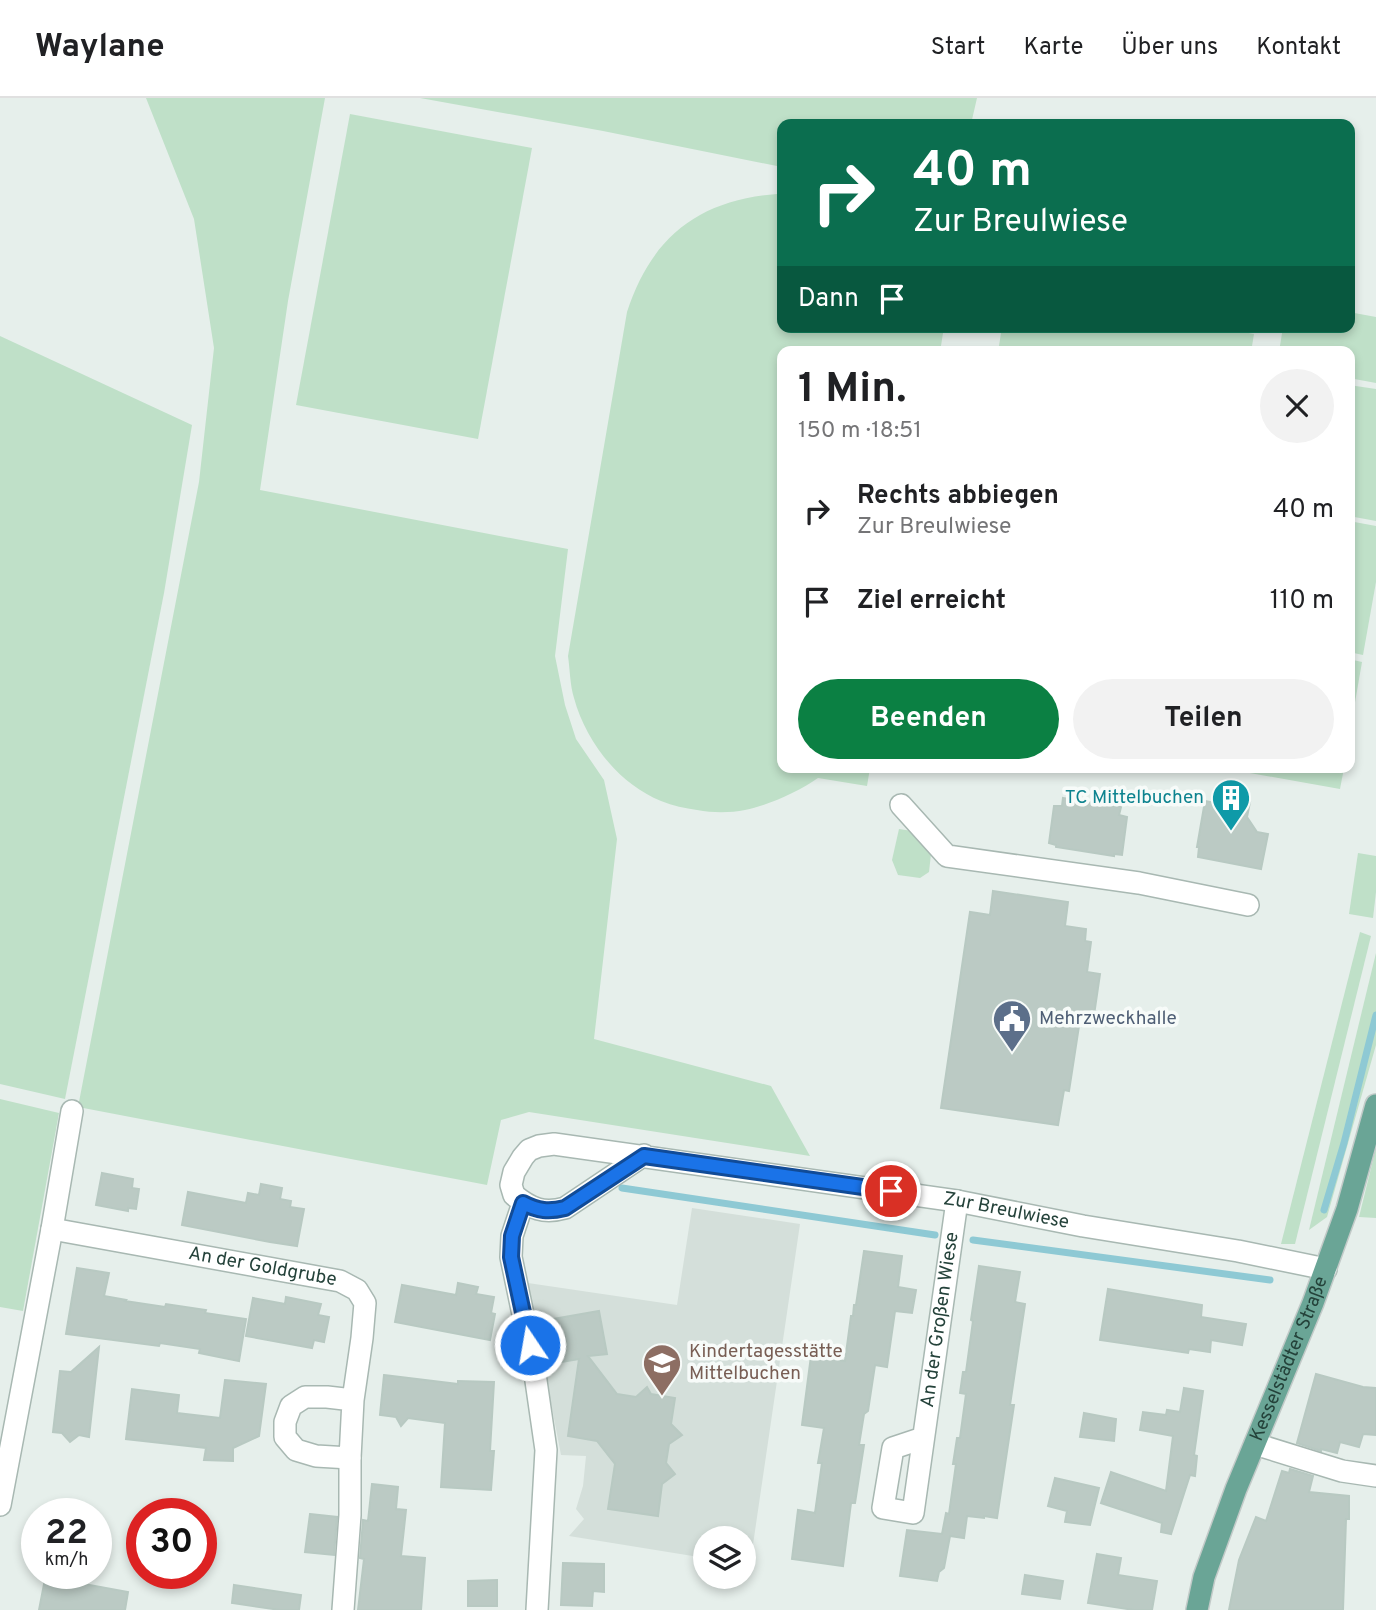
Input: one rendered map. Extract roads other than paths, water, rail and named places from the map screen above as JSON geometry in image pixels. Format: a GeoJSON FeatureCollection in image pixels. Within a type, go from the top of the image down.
{"type":"FeatureCollection","features":[{"type":"Feature","properties":{"kind":"main road","name":"Kesselstädter Straße"},"geometry":{"type":"LineString","coordinates":[[1197,1610],[1204,1577],[1347,1209],[1376,1105]]}},
{"type":"Feature","properties":{"kind":"street"},"geometry":{"type":"LineString","coordinates":[[901,805],[947,856],[1139,883],[1248,905]]}},
{"type":"Feature","properties":{"kind":"street"},"geometry":{"type":"LineString","coordinates":[[0,1505],[72,1111]]}},
{"type":"Feature","properties":{"kind":"street","name":"Zur Breulwiese"},"geometry":{"type":"LineString","coordinates":[[523,1203],[514,1195],[511,1185],[514,1172],[529,1150],[554,1144],[957,1201],[1325,1269]]}},
{"type":"Feature","properties":{"kind":"street"},"geometry":{"type":"LineString","coordinates":[[537,1610],[546,1450],[534,1367],[511,1257],[512,1236],[523,1203],[545,1211],[565,1208],[644,1156]]}},
{"type":"Feature","properties":{"kind":"street","name":"An der Großen Wiese"},"geometry":{"type":"LineString","coordinates":[[923,1438],[957,1201]]}},
{"type":"Feature","properties":{"kind":"street","name":"An der Goldgrube"},"geometry":{"type":"LineString","coordinates":[[52,1228],[340,1280],[357,1290],[365,1303],[353,1401],[350,1515],[343,1610]]}},
{"type":"Feature","properties":{"kind":"street"},"geometry":{"type":"LineString","coordinates":[[350,1458],[316,1456],[296,1450],[285,1437],[285,1422],[291,1406],[305,1397],[353,1401]]}},
{"type":"Feature","properties":{"kind":"street"},"geometry":{"type":"LineString","coordinates":[[1255,1444],[1342,1471],[1376,1476]]}},
{"type":"Feature","properties":{"kind":"waterway"},"geometry":{"type":"LineString","coordinates":[[1324,1210],[1376,1015]]}},
{"type":"Feature","properties":{"kind":"waterway"},"geometry":{"type":"LineString","coordinates":[[622,1188],[935,1235]]}},
{"type":"Feature","properties":{"kind":"waterway"},"geometry":{"type":"LineString","coordinates":[[973,1240],[1270,1280]]}},
{"type":"Feature","properties":{"kind":"place","name":"TC Mittelbuchen"},"geometry":{"type":"Point","coordinates":[1231,832]}},
{"type":"Feature","properties":{"kind":"place","name":"Mehrzweckhalle"},"geometry":{"type":"Point","coordinates":[1012,1053]}},
{"type":"Feature","properties":{"kind":"place","name":"Kindertagesstätte Mittelbuchen"},"geometry":{"type":"Point","coordinates":[662,1397]}}]}
